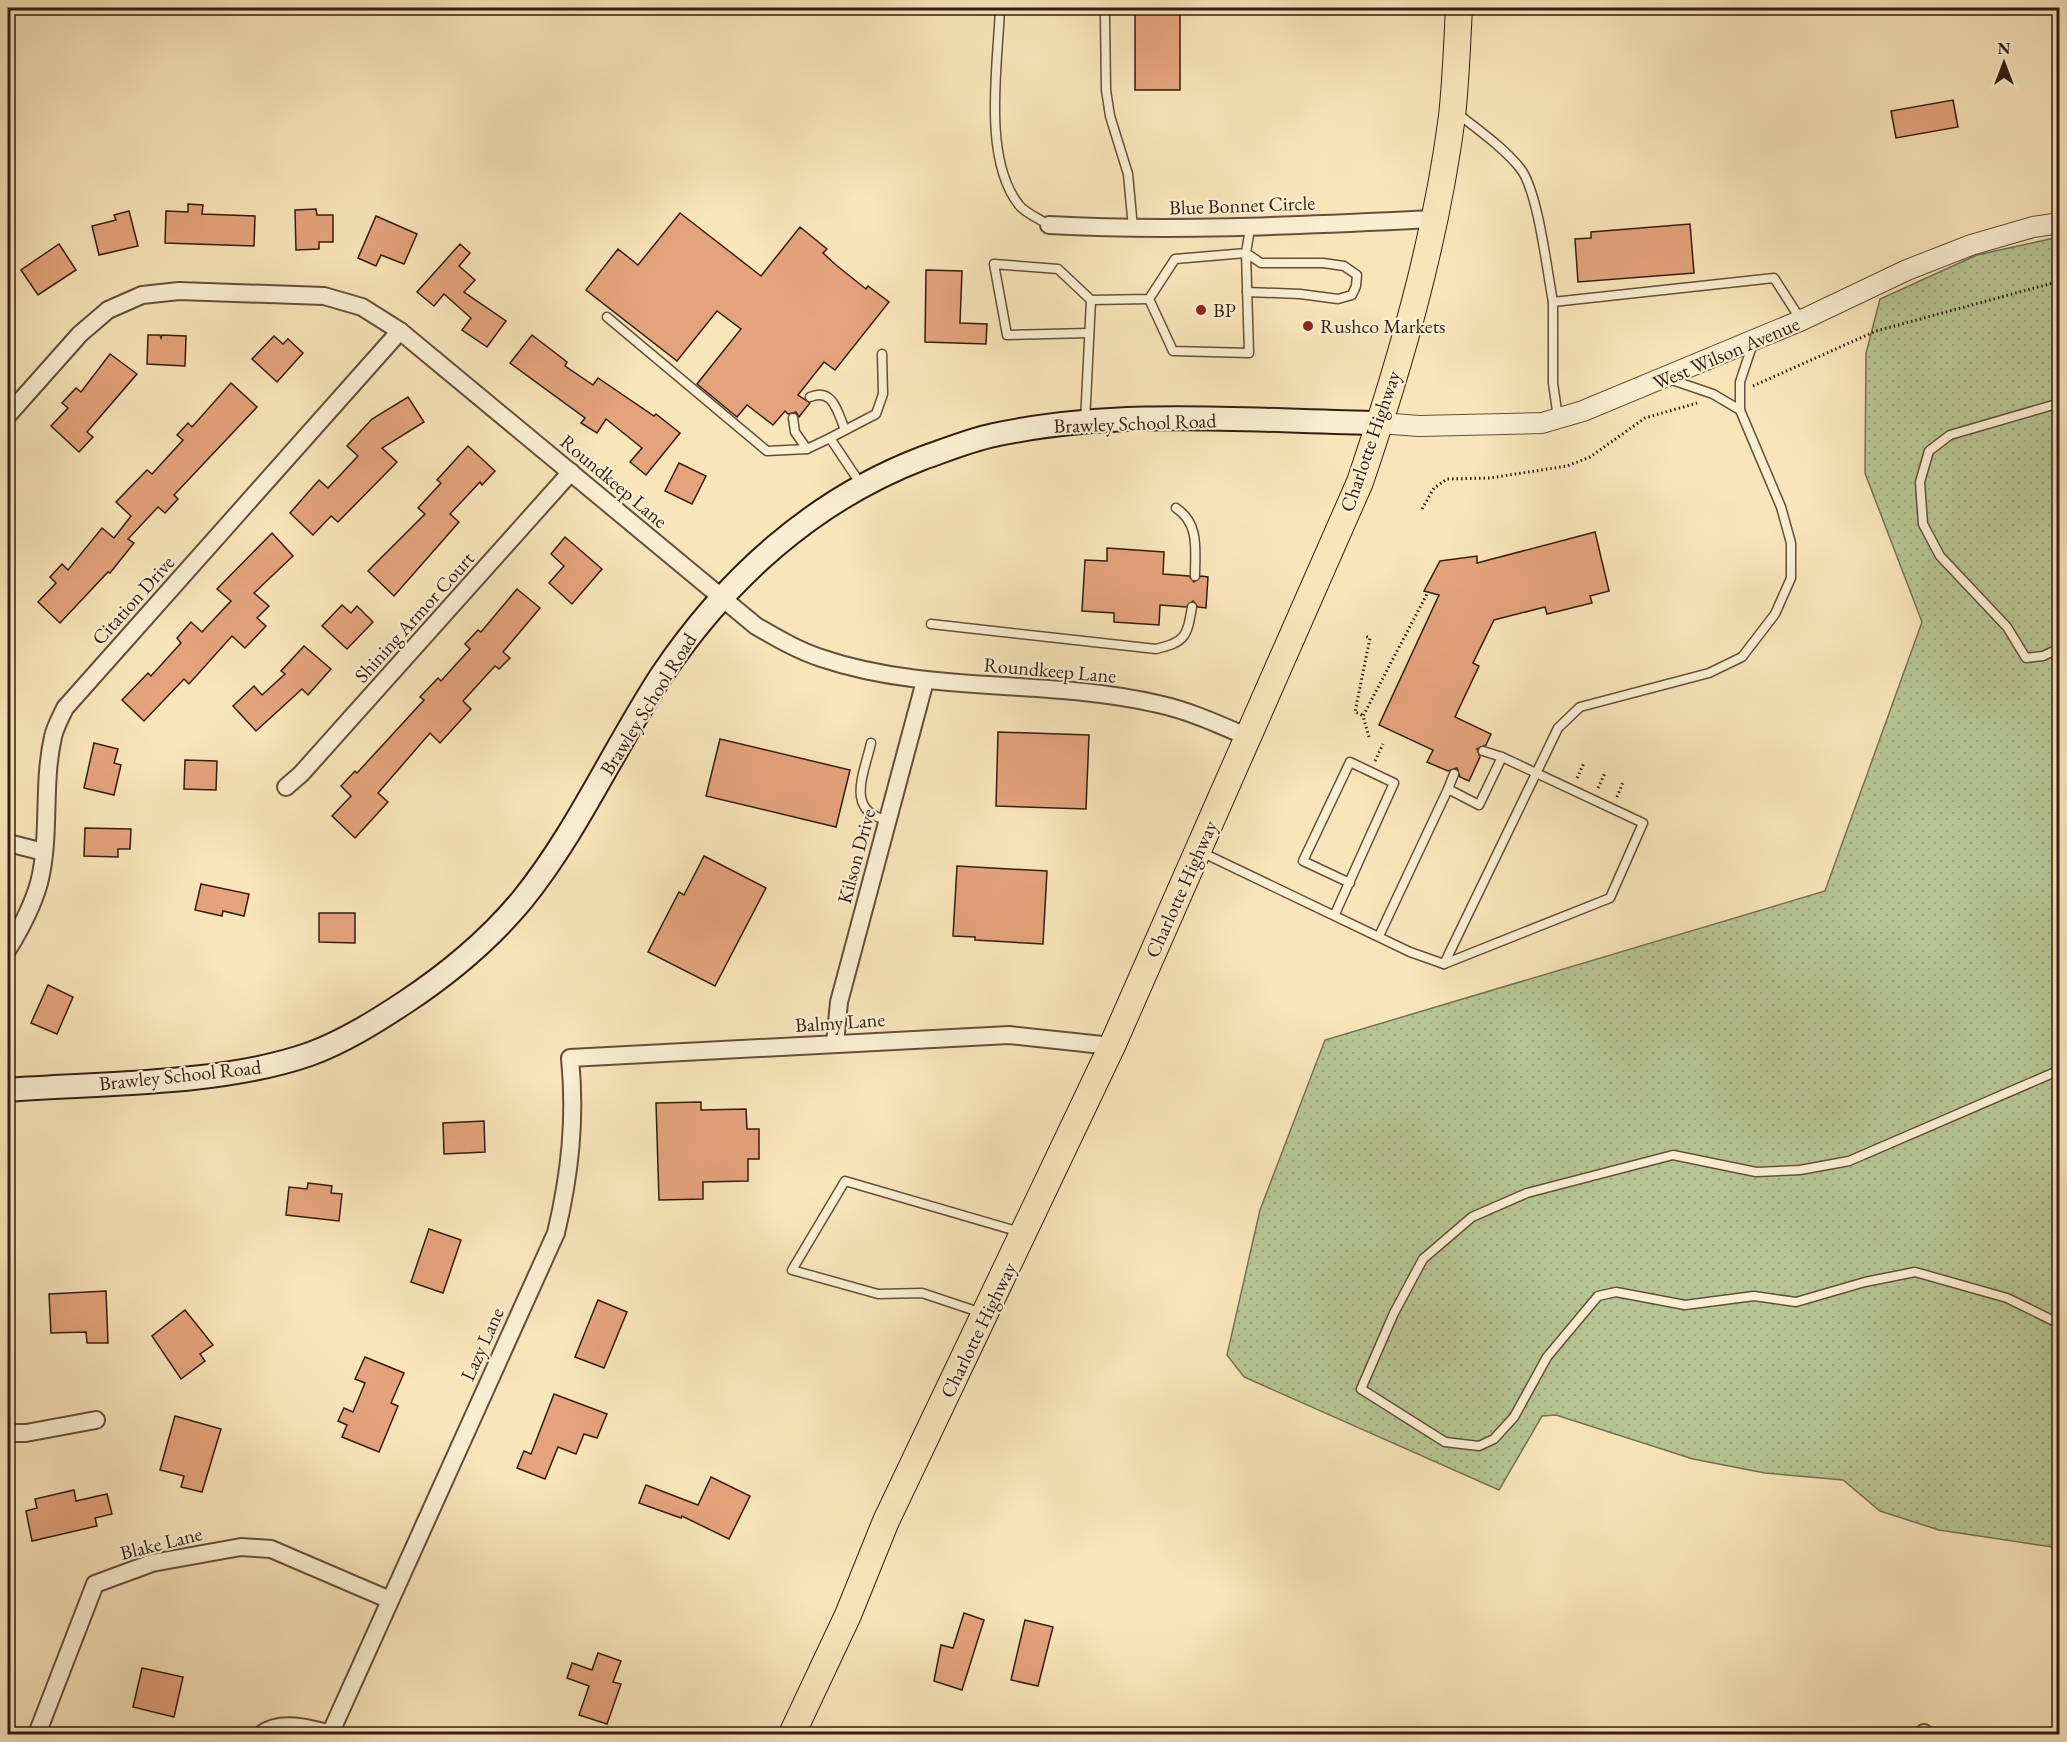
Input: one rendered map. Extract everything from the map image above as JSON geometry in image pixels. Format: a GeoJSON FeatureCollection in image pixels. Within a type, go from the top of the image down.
{"type":"FeatureCollection","features":[{"type":"Feature","properties":{"kind":"main road","name":"Charlotte Highway"},"geometry":{"type":"LineString","coordinates":[[792,1734],[848,1615],[886,1521],[1112,1047],[1360,482],[1380,423],[1435,219],[1452,109],[1459,8]]}},
{"type":"Feature","properties":{"kind":"main road","name":"Brawley School Road"},"geometry":{"type":"LineString","coordinates":[[8,1089],[201,1076],[268,1066],[314,1053],[378,1020],[449,972],[500,924],[550,862],[661,677],[722,598],[789,532],[862,487],[920,459],[990,436],[1085,422],[1146,419],[1380,423]]}},
{"type":"Feature","properties":{"kind":"street","name":"Blue Bonnet Circle"},"geometry":{"type":"LineString","coordinates":[[1049,225],[1133,229],[1250,228],[1435,219]]}},
{"type":"Feature","properties":{"kind":"street","name":"West Wilson Avenue"},"geometry":{"type":"LineString","coordinates":[[1380,423],[1471,426],[1542,423],[1621,397],[1667,378],[1802,320],[1907,270],[1971,245],[2033,227],[2060,223]]}},
{"type":"Feature","properties":{"kind":"street","name":"Roundkeep Lane"},"geometry":{"type":"LineString","coordinates":[[8,415],[80,334],[108,310],[142,295],[179,291],[324,296],[362,307],[400,331],[756,626],[796,649],[847,665],[925,681],[1111,695],[1196,714],[1248,737]]}},
{"type":"Feature","properties":{"kind":"street","name":"Citation Drive"},"geometry":{"type":"LineString","coordinates":[[8,949],[25,922],[39,883],[44,852],[49,764],[54,735],[65,708],[400,331]]}},
{"type":"Feature","properties":{"kind":"street","name":"Shining Armor Court"},"geometry":{"type":"LineString","coordinates":[[286,787],[301,774],[571,472]]}},
{"type":"Feature","properties":{"kind":"street","name":"Kilson Drive"},"geometry":{"type":"LineString","coordinates":[[835,1044],[839,1002],[925,681]]}},
{"type":"Feature","properties":{"kind":"street"},"geometry":{"type":"LineString","coordinates":[[8,843],[44,852]]}},
{"type":"Feature","properties":{"kind":"street","name":"Balmy Lane"},"geometry":{"type":"LineString","coordinates":[[570,1058],[1009,1035],[1112,1047]]}},
{"type":"Feature","properties":{"kind":"street","name":"Lazy Lane"},"geometry":{"type":"LineString","coordinates":[[330,1734],[555,1233],[568,1183],[573,1142],[573,1088],[570,1058]]}},
{"type":"Feature","properties":{"kind":"street"},"geometry":{"type":"LineString","coordinates":[[8,1432],[26,1433],[96,1420]]}},
{"type":"Feature","properties":{"kind":"street","name":"Blake Lane"},"geometry":{"type":"LineString","coordinates":[[37,1734],[95,1584],[152,1563],[241,1547],[271,1549],[390,1600]]}},
{"type":"Feature","properties":{"kind":"street"},"geometry":{"type":"LineString","coordinates":[[262,1734],[270,1728],[300,1727],[330,1734]]}},
{"type":"Feature","properties":{"kind":"lane"},"geometry":{"type":"LineString","coordinates":[[1000,8],[996,130],[1000,168],[1019,206],[1049,225]]}},
{"type":"Feature","properties":{"kind":"lane"},"geometry":{"type":"LineString","coordinates":[[1105,16],[1106,90],[1110,116],[1128,174],[1133,229]]}},
{"type":"Feature","properties":{"kind":"lane"},"geometry":{"type":"LineString","coordinates":[[1452,109],[1521,168],[1532,196],[1553,302],[1553,383],[1558,418]]}},
{"type":"Feature","properties":{"kind":"lane"},"geometry":{"type":"LineString","coordinates":[[1149,299],[1173,351],[1249,353],[1246,253],[1250,228]]}},
{"type":"Feature","properties":{"kind":"lane"},"geometry":{"type":"LineString","coordinates":[[1149,299],[1175,259],[1246,253],[1261,263],[1323,263],[1344,266],[1357,275],[1352,295],[1338,299],[1300,294],[1247,292]]}},
{"type":"Feature","properties":{"kind":"lane"},"geometry":{"type":"LineString","coordinates":[[1089,333],[1007,335],[994,264],[1058,269],[1091,300],[1149,299]]}},
{"type":"Feature","properties":{"kind":"lane"},"geometry":{"type":"LineString","coordinates":[[1553,302],[1774,278],[1802,320]]}},
{"type":"Feature","properties":{"kind":"lane"},"geometry":{"type":"LineString","coordinates":[[1085,422],[1091,300]]}},
{"type":"Feature","properties":{"kind":"lane"},"geometry":{"type":"LineString","coordinates":[[607,317],[767,451],[807,448],[876,414],[883,394],[882,354]]}},
{"type":"Feature","properties":{"kind":"lane"},"geometry":{"type":"LineString","coordinates":[[1444,964],[1557,728],[1580,707],[1709,673],[1742,657],[1775,614],[1791,578],[1791,543],[1781,507],[1740,410],[1740,382],[1754,340]]}},
{"type":"Feature","properties":{"kind":"lane"},"geometry":{"type":"LineString","coordinates":[[1667,378],[1713,394],[1740,410]]}},
{"type":"Feature","properties":{"kind":"lane"},"geometry":{"type":"LineString","coordinates":[[810,397],[819,393],[826,394],[833,401],[845,430]]}},
{"type":"Feature","properties":{"kind":"lane"},"geometry":{"type":"LineString","coordinates":[[2060,403],[1950,435],[1929,451],[1920,482],[1923,524],[1940,556],[1992,610],[2026,658],[2043,656],[2060,648]]}},
{"type":"Feature","properties":{"kind":"lane"},"geometry":{"type":"LineString","coordinates":[[793,418],[795,432],[807,448]]}},
{"type":"Feature","properties":{"kind":"lane"},"geometry":{"type":"LineString","coordinates":[[830,438],[862,487]]}},
{"type":"Feature","properties":{"kind":"lane"},"geometry":{"type":"LineString","coordinates":[[1176,508],[1187,515],[1196,536],[1195,576]]}},
{"type":"Feature","properties":{"kind":"lane"},"geometry":{"type":"LineString","coordinates":[[931,624],[1156,649],[1182,640],[1187,633],[1192,607]]}},
{"type":"Feature","properties":{"kind":"lane"},"geometry":{"type":"LineString","coordinates":[[872,743],[860,797],[864,809],[872,817],[887,820]]}},
{"type":"Feature","properties":{"kind":"lane"},"geometry":{"type":"LineString","coordinates":[[1198,850],[1379,936],[1444,964],[1610,898],[1643,823],[1502,757],[1483,751]]}},
{"type":"Feature","properties":{"kind":"lane"},"geometry":{"type":"LineString","coordinates":[[1448,789],[1479,805],[1502,757]]}},
{"type":"Feature","properties":{"kind":"lane"},"geometry":{"type":"LineString","coordinates":[[1335,914],[1350,883],[1394,783],[1350,762],[1303,861],[1350,883]]}},
{"type":"Feature","properties":{"kind":"lane"},"geometry":{"type":"LineString","coordinates":[[1379,936],[1454,774]]}},
{"type":"Feature","properties":{"kind":"lane"},"geometry":{"type":"LineString","coordinates":[[2060,1070],[1848,1161],[1800,1170],[1756,1172],[1673,1155],[1527,1193],[1472,1217],[1423,1259],[1394,1313],[1362,1389],[1445,1442],[1479,1446],[1494,1439],[1514,1417],[1547,1357],[1598,1296],[1616,1292],[1685,1305],[1754,1296],[1796,1302],[1865,1282],[1915,1272],[2007,1298],[2060,1324]]}},
{"type":"Feature","properties":{"kind":"lane"},"geometry":{"type":"LineString","coordinates":[[986,1314],[922,1293],[879,1294],[792,1270],[846,1181],[1025,1233]]}},
{"type":"Feature","properties":{"kind":"path"},"geometry":{"type":"LineString","coordinates":[[1746,386],[1758,385],[1876,331],[2060,281]]}},
{"type":"Feature","properties":{"kind":"path"},"geometry":{"type":"LineString","coordinates":[[1422,509],[1434,488],[1447,479],[1500,477],[1567,466],[1590,457],[1646,418],[1684,405],[1703,403]]}},
{"type":"Feature","properties":{"kind":"path"},"geometry":{"type":"LineString","coordinates":[[1369,737],[1363,716],[1427,594]]}},
{"type":"Feature","properties":{"kind":"path"},"geometry":{"type":"LineString","coordinates":[[1363,716],[1355,712],[1370,638],[1365,636]]}},
{"type":"Feature","properties":{"kind":"path"},"geometry":{"type":"LineString","coordinates":[[1370,772],[1383,744]]}},
{"type":"Feature","properties":{"kind":"green space"},"geometry":{"type":"Polygon","coordinates":[[[2059,237],[2059,1548],[1939,1530],[1880,1511],[1843,1480],[1765,1473],[1693,1459],[1556,1415],[1542,1416],[1499,1490],[1244,1377],[1227,1355],[1260,1210],[1325,1040],[1825,891],[1922,622],[1865,473],[1866,353],[1880,299],[1977,255],[2059,237]]]}},
{"type":"Feature","properties":{"kind":"building"},"geometry":{"type":"Polygon","coordinates":[[[1135,8],[1180,8],[1180,90],[1135,90],[1135,8]]]}},
{"type":"Feature","properties":{"kind":"building"},"geometry":{"type":"Polygon","coordinates":[[[1953,100],[1958,127],[1896,138],[1891,111],[1953,100]]]}},
{"type":"Feature","properties":{"kind":"building"},"geometry":{"type":"Polygon","coordinates":[[[188,204],[203,205],[202,214],[255,216],[254,246],[165,243],[166,211],[188,212],[188,204]]]}},
{"type":"Feature","properties":{"kind":"building"},"geometry":{"type":"Polygon","coordinates":[[[316,209],[317,215],[333,215],[333,242],[319,242],[319,249],[296,250],[295,210],[316,209]]]}},
{"type":"Feature","properties":{"kind":"building"},"geometry":{"type":"Polygon","coordinates":[[[129,211],[138,246],[99,255],[92,226],[116,220],[114,215],[129,211]]]}},
{"type":"Feature","properties":{"kind":"building"},"geometry":{"type":"Polygon","coordinates":[[[680,213],[761,276],[800,227],[827,249],[823,253],[836,265],[866,289],[868,286],[889,302],[835,370],[824,362],[798,395],[810,403],[799,417],[796,412],[788,414],[785,411],[773,425],[747,405],[737,417],[697,384],[741,329],[717,311],[677,361],[586,290],[618,249],[638,265],[680,213]]]}},
{"type":"Feature","properties":{"kind":"building"},"geometry":{"type":"Polygon","coordinates":[[[376,216],[417,234],[404,264],[381,255],[376,266],[358,258],[376,216]]]}},
{"type":"Feature","properties":{"kind":"building"},"geometry":{"type":"Polygon","coordinates":[[[1690,224],[1694,273],[1578,282],[1575,239],[1591,238],[1591,232],[1690,224]]]}},
{"type":"Feature","properties":{"kind":"building"},"geometry":{"type":"Polygon","coordinates":[[[59,244],[76,270],[38,295],[21,270],[59,244]]]}},
{"type":"Feature","properties":{"kind":"building"},"geometry":{"type":"Polygon","coordinates":[[[460,244],[470,253],[459,266],[475,280],[464,292],[506,321],[487,347],[462,330],[471,318],[444,294],[434,306],[417,292],[460,244]]]}},
{"type":"Feature","properties":{"kind":"building"},"geometry":{"type":"Polygon","coordinates":[[[926,270],[962,271],[960,323],[987,324],[986,344],[925,342],[926,270]]]}},
{"type":"Feature","properties":{"kind":"building"},"geometry":{"type":"Polygon","coordinates":[[[148,335],[160,335],[161,338],[162,335],[186,336],[185,366],[147,364],[148,335]]]}},
{"type":"Feature","properties":{"kind":"building"},"geometry":{"type":"Polygon","coordinates":[[[532,335],[567,362],[565,366],[593,385],[598,378],[654,416],[656,414],[680,433],[646,475],[630,462],[642,448],[606,419],[597,433],[581,423],[585,418],[510,363],[532,335]]]}},
{"type":"Feature","properties":{"kind":"building"},"geometry":{"type":"Polygon","coordinates":[[[274,336],[283,344],[288,339],[303,353],[277,382],[252,359],[274,336]]]}},
{"type":"Feature","properties":{"kind":"building"},"geometry":{"type":"Polygon","coordinates":[[[110,354],[137,374],[87,432],[93,437],[79,452],[51,426],[68,408],[62,403],[76,388],[81,392],[110,354]]]}},
{"type":"Feature","properties":{"kind":"building"},"geometry":{"type":"Polygon","coordinates":[[[231,383],[257,407],[174,495],[178,499],[165,513],[158,507],[128,539],[134,543],[110,573],[108,572],[60,623],[38,602],[56,583],[50,577],[62,564],[68,570],[102,528],[114,538],[131,516],[116,502],[147,470],[152,474],[183,440],[177,435],[188,423],[192,427],[231,383]]]}},
{"type":"Feature","properties":{"kind":"building"},"geometry":{"type":"Polygon","coordinates":[[[408,397],[424,422],[382,448],[397,462],[338,522],[331,516],[313,535],[290,513],[319,480],[328,488],[358,456],[347,446],[372,419],[408,397]]]}},
{"type":"Feature","properties":{"kind":"building"},"geometry":{"type":"Polygon","coordinates":[[[468,446],[495,471],[482,485],[480,482],[450,514],[459,522],[394,596],[368,571],[425,514],[418,508],[441,483],[437,480],[468,446]]]}},
{"type":"Feature","properties":{"kind":"building"},"geometry":{"type":"Polygon","coordinates":[[[679,463],[706,476],[692,504],[665,491],[679,463]]]}},
{"type":"Feature","properties":{"kind":"building"},"geometry":{"type":"Polygon","coordinates":[[[1595,532],[1609,591],[1590,596],[1592,603],[1547,614],[1545,607],[1494,620],[1473,663],[1479,666],[1455,717],[1491,734],[1486,745],[1477,749],[1480,757],[1469,781],[1460,777],[1457,768],[1448,771],[1427,762],[1433,750],[1379,725],[1439,595],[1424,591],[1440,561],[1477,556],[1477,563],[1595,532]]]}},
{"type":"Feature","properties":{"kind":"building"},"geometry":{"type":"Polygon","coordinates":[[[272,533],[293,556],[254,593],[269,606],[257,618],[266,626],[245,648],[232,636],[189,684],[184,679],[144,721],[122,700],[148,673],[151,676],[181,643],[177,638],[191,622],[202,632],[231,601],[217,589],[272,533]]]}},
{"type":"Feature","properties":{"kind":"building"},"geometry":{"type":"Polygon","coordinates":[[[565,537],[602,569],[572,604],[549,583],[564,566],[551,554],[565,537]]]}},
{"type":"Feature","properties":{"kind":"building"},"geometry":{"type":"Polygon","coordinates":[[[1107,548],[1164,552],[1163,574],[1189,576],[1194,582],[1201,576],[1208,577],[1206,608],[1198,607],[1193,601],[1186,607],[1160,605],[1159,625],[1114,622],[1114,613],[1082,611],[1085,560],[1107,561],[1107,548]]]}},
{"type":"Feature","properties":{"kind":"building"},"geometry":{"type":"Polygon","coordinates":[[[517,589],[540,608],[503,652],[510,658],[499,669],[495,666],[463,701],[471,709],[440,743],[430,733],[378,793],[388,802],[355,838],[332,816],[351,796],[341,786],[355,771],[357,773],[424,700],[420,697],[438,678],[441,681],[470,649],[465,644],[478,630],[481,632],[517,589]]]}},
{"type":"Feature","properties":{"kind":"building"},"geometry":{"type":"Polygon","coordinates":[[[342,605],[351,613],[357,606],[373,622],[347,649],[322,626],[342,605]]]}},
{"type":"Feature","properties":{"kind":"building"},"geometry":{"type":"Polygon","coordinates":[[[304,646],[331,669],[308,695],[302,689],[256,731],[233,706],[254,686],[262,695],[285,674],[281,671],[304,646]]]}},
{"type":"Feature","properties":{"kind":"building"},"geometry":{"type":"Polygon","coordinates":[[[998,732],[1089,735],[1086,809],[996,806],[998,732]]]}},
{"type":"Feature","properties":{"kind":"building"},"geometry":{"type":"Polygon","coordinates":[[[720,739],[850,770],[836,827],[706,796],[720,739]]]}},
{"type":"Feature","properties":{"kind":"building"},"geometry":{"type":"Polygon","coordinates":[[[94,743],[118,749],[114,763],[121,765],[114,795],[84,788],[94,743]]]}},
{"type":"Feature","properties":{"kind":"building"},"geometry":{"type":"Polygon","coordinates":[[[185,760],[217,761],[216,790],[184,789],[185,760]]]}},
{"type":"Feature","properties":{"kind":"building"},"geometry":{"type":"Polygon","coordinates":[[[85,828],[131,829],[130,849],[118,849],[118,857],[84,856],[85,828]]]}},
{"type":"Feature","properties":{"kind":"building"},"geometry":{"type":"Polygon","coordinates":[[[704,856],[766,888],[715,986],[648,952],[679,892],[684,895],[704,856]]]}},
{"type":"Feature","properties":{"kind":"building"},"geometry":{"type":"Polygon","coordinates":[[[957,866],[1047,871],[1043,944],[975,940],[975,937],[953,936],[957,866]]]}},
{"type":"Feature","properties":{"kind":"building"},"geometry":{"type":"Polygon","coordinates":[[[201,884],[249,894],[244,916],[223,911],[222,916],[195,910],[201,884]]]}},
{"type":"Feature","properties":{"kind":"building"},"geometry":{"type":"Polygon","coordinates":[[[319,913],[355,913],[355,943],[319,942],[319,913]]]}},
{"type":"Feature","properties":{"kind":"building"},"geometry":{"type":"Polygon","coordinates":[[[48,985],[73,997],[57,1034],[31,1023],[48,985]]]}},
{"type":"Feature","properties":{"kind":"building"},"geometry":{"type":"Polygon","coordinates":[[[701,1102],[701,1110],[746,1109],[747,1129],[759,1129],[759,1159],[748,1159],[748,1181],[703,1182],[703,1199],[659,1200],[656,1103],[701,1102]]]}},
{"type":"Feature","properties":{"kind":"building"},"geometry":{"type":"Polygon","coordinates":[[[484,1121],[485,1152],[444,1154],[443,1123],[484,1121]]]}},
{"type":"Feature","properties":{"kind":"building"},"geometry":{"type":"Polygon","coordinates":[[[308,1183],[332,1186],[331,1193],[342,1194],[339,1221],[286,1215],[289,1187],[307,1189],[308,1183]]]}},
{"type":"Feature","properties":{"kind":"building"},"geometry":{"type":"Polygon","coordinates":[[[429,1229],[461,1240],[443,1293],[411,1282],[429,1229]]]}},
{"type":"Feature","properties":{"kind":"building"},"geometry":{"type":"Polygon","coordinates":[[[106,1291],[108,1343],[87,1343],[86,1332],[51,1333],[49,1294],[106,1291]]]}},
{"type":"Feature","properties":{"kind":"building"},"geometry":{"type":"Polygon","coordinates":[[[598,1300],[627,1312],[604,1368],[575,1357],[598,1300]]]}},
{"type":"Feature","properties":{"kind":"building"},"geometry":{"type":"Polygon","coordinates":[[[185,1310],[213,1345],[200,1354],[205,1361],[181,1379],[152,1336],[185,1310]]]}},
{"type":"Feature","properties":{"kind":"building"},"geometry":{"type":"Polygon","coordinates":[[[365,1357],[404,1373],[391,1403],[398,1406],[379,1452],[342,1437],[347,1425],[338,1421],[344,1408],[353,1412],[365,1383],[355,1379],[365,1357]]]}},
{"type":"Feature","properties":{"kind":"building"},"geometry":{"type":"Polygon","coordinates":[[[554,1394],[607,1414],[597,1438],[584,1434],[576,1454],[558,1447],[545,1479],[517,1468],[524,1451],[531,1454],[554,1394]]]}},
{"type":"Feature","properties":{"kind":"building"},"geometry":{"type":"Polygon","coordinates":[[[175,1416],[221,1429],[202,1492],[181,1487],[184,1476],[160,1470],[175,1416]]]}},
{"type":"Feature","properties":{"kind":"building"},"geometry":{"type":"Polygon","coordinates":[[[711,1477],[750,1496],[729,1539],[682,1516],[681,1518],[639,1503],[646,1485],[698,1505],[711,1477]]]}},
{"type":"Feature","properties":{"kind":"building"},"geometry":{"type":"Polygon","coordinates":[[[74,1490],[76,1501],[107,1494],[112,1514],[95,1518],[97,1526],[32,1541],[26,1511],[37,1508],[35,1499],[74,1490]]]}},
{"type":"Feature","properties":{"kind":"building"},"geometry":{"type":"Polygon","coordinates":[[[964,1613],[984,1620],[962,1690],[934,1681],[941,1645],[953,1648],[964,1613]]]}},
{"type":"Feature","properties":{"kind":"building"},"geometry":{"type":"Polygon","coordinates":[[[1025,1620],[1053,1627],[1038,1686],[1011,1680],[1025,1620]]]}},
{"type":"Feature","properties":{"kind":"building"},"geometry":{"type":"Polygon","coordinates":[[[598,1653],[621,1661],[613,1682],[621,1684],[607,1724],[579,1715],[589,1686],[567,1678],[572,1663],[592,1670],[598,1653]]]}},
{"type":"Feature","properties":{"kind":"building"},"geometry":{"type":"Polygon","coordinates":[[[142,1668],[183,1677],[174,1717],[133,1707],[142,1668]]]}},
{"type":"Feature","properties":{"kind":"place","name":"BP"},"geometry":{"type":"Point","coordinates":[1201,310]}},
{"type":"Feature","properties":{"kind":"place","name":"Rushco Markets"},"geometry":{"type":"Point","coordinates":[1308,326]}}]}
